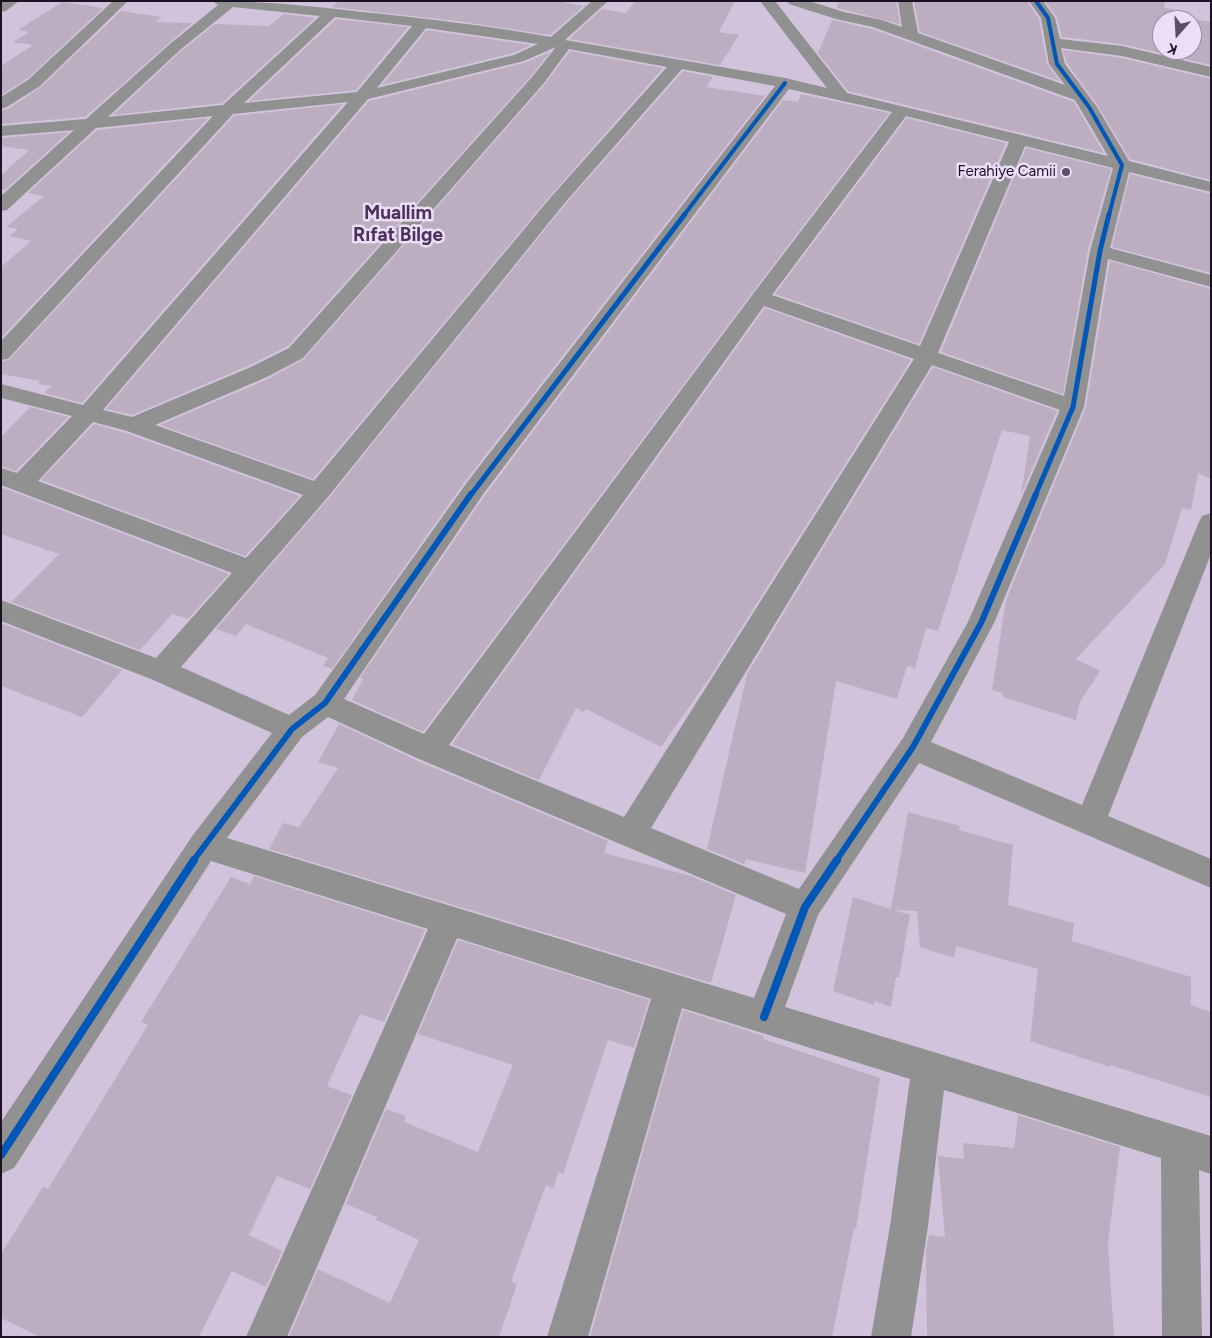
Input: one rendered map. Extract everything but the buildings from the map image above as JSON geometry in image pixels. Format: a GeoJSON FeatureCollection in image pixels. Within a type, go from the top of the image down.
{"type":"FeatureCollection","features":[{"type":"Feature","properties":{"kind":"street"},"geometry":{"type":"LineString","coordinates":[[1,8],[12,1]]}},
{"type":"Feature","properties":{"kind":"street"},"geometry":{"type":"LineString","coordinates":[[1,104],[34,83],[121,1]]}},
{"type":"Feature","properties":{"kind":"street"},"geometry":{"type":"LineString","coordinates":[[134,424],[259,372],[296,352],[531,87],[559,44],[601,1]]}},
{"type":"Feature","properties":{"kind":"street"},"geometry":{"type":"LineString","coordinates":[[767,1],[841,95]]}},
{"type":"Feature","properties":{"kind":"street"},"geometry":{"type":"LineString","coordinates":[[794,1],[841,16],[877,23],[1080,96]]}},
{"type":"Feature","properties":{"kind":"street"},"geometry":{"type":"LineString","coordinates":[[905,1],[911,35]]}},
{"type":"Feature","properties":{"kind":"street"},"geometry":{"type":"LineString","coordinates":[[764,1017],[805,906],[913,747],[981,624],[1073,406],[1100,251],[1122,165],[1089,107],[1057,64],[1048,18],[1036,1]]}},
{"type":"Feature","properties":{"kind":"street"},"geometry":{"type":"LineString","coordinates":[[1,206],[225,2],[281,4],[331,13],[422,23],[559,44],[785,83],[841,95],[1211,187]]}},
{"type":"Feature","properties":{"kind":"street"},"geometry":{"type":"LineString","coordinates":[[380,18],[394,7]]}},
{"type":"Feature","properties":{"kind":"street"},"geometry":{"type":"LineString","coordinates":[[1,354],[230,109],[331,13]]}},
{"type":"Feature","properties":{"kind":"street"},"geometry":{"type":"LineString","coordinates":[[250,570],[12,480],[88,413],[362,96],[422,23]]}},
{"type":"Feature","properties":{"kind":"street"},"geometry":{"type":"LineString","coordinates":[[1053,43],[1122,51],[1211,72]]}},
{"type":"Feature","properties":{"kind":"street"},"geometry":{"type":"LineString","coordinates":[[1,131],[90,124],[362,96],[519,58],[559,44]]}},
{"type":"Feature","properties":{"kind":"street"},"geometry":{"type":"LineString","coordinates":[[161,671],[319,492],[557,201],[678,64]]}},
{"type":"Feature","properties":{"kind":"street"},"geometry":{"type":"LineString","coordinates":[[1,1155],[204,845],[292,729],[325,703],[476,487],[785,83]]}},
{"type":"Feature","properties":{"kind":"street"},"geometry":{"type":"LineString","coordinates":[[429,750],[760,298],[902,110]]}},
{"type":"Feature","properties":{"kind":"street"},"geometry":{"type":"LineString","coordinates":[[630,834],[926,357],[1019,140]]}},
{"type":"Feature","properties":{"kind":"street"},"geometry":{"type":"LineString","coordinates":[[1100,251],[1211,281]]}},
{"type":"Feature","properties":{"kind":"street"},"geometry":{"type":"LineString","coordinates":[[760,298],[926,357],[1073,406]]}},
{"type":"Feature","properties":{"kind":"street"},"geometry":{"type":"LineString","coordinates":[[1,391],[134,424],[319,492]]}},
{"type":"Feature","properties":{"kind":"street"},"geometry":{"type":"LineString","coordinates":[[1090,822],[1211,522]]}},
{"type":"Feature","properties":{"kind":"street"},"geometry":{"type":"LineString","coordinates":[[1,610],[161,671],[292,729]]}},
{"type":"Feature","properties":{"kind":"street"},"geometry":{"type":"LineString","coordinates":[[325,703],[429,750],[805,906]]}},
{"type":"Feature","properties":{"kind":"street"},"geometry":{"type":"LineString","coordinates":[[913,747],[1211,874]]}},
{"type":"Feature","properties":{"kind":"street"},"geometry":{"type":"LineString","coordinates":[[204,845],[1196,1151],[1182,1337]]}},
{"type":"Feature","properties":{"kind":"street"},"geometry":{"type":"LineString","coordinates":[[266,1337],[448,920]]}},
{"type":"Feature","properties":{"kind":"street"},"geometry":{"type":"LineString","coordinates":[[567,1337],[670,989]]}},
{"type":"Feature","properties":{"kind":"street"},"geometry":{"type":"LineString","coordinates":[[891,1337],[909,1226],[929,1068]]}},
{"type":"Feature","properties":{"kind":"cycle path"},"geometry":{"type":"LineString","coordinates":[[764,1017],[805,907],[913,747],[981,623],[1073,407],[1100,251],[1122,165],[1089,107],[1057,64],[1048,18],[1036,1]]}},
{"type":"Feature","properties":{"kind":"cycle path"},"geometry":{"type":"LineString","coordinates":[[1,1155],[204,845],[292,729],[325,703],[476,487],[785,83]]}},
{"type":"Feature","properties":{"kind":"place","name":"Ferahiye Camii"},"geometry":{"type":"Point","coordinates":[1066,172]}},
{"type":"Feature","properties":{"kind":"district","name":"Muallim Rıfat Bilge"},"geometry":{"type":"Point","coordinates":[398,224]}}]}
